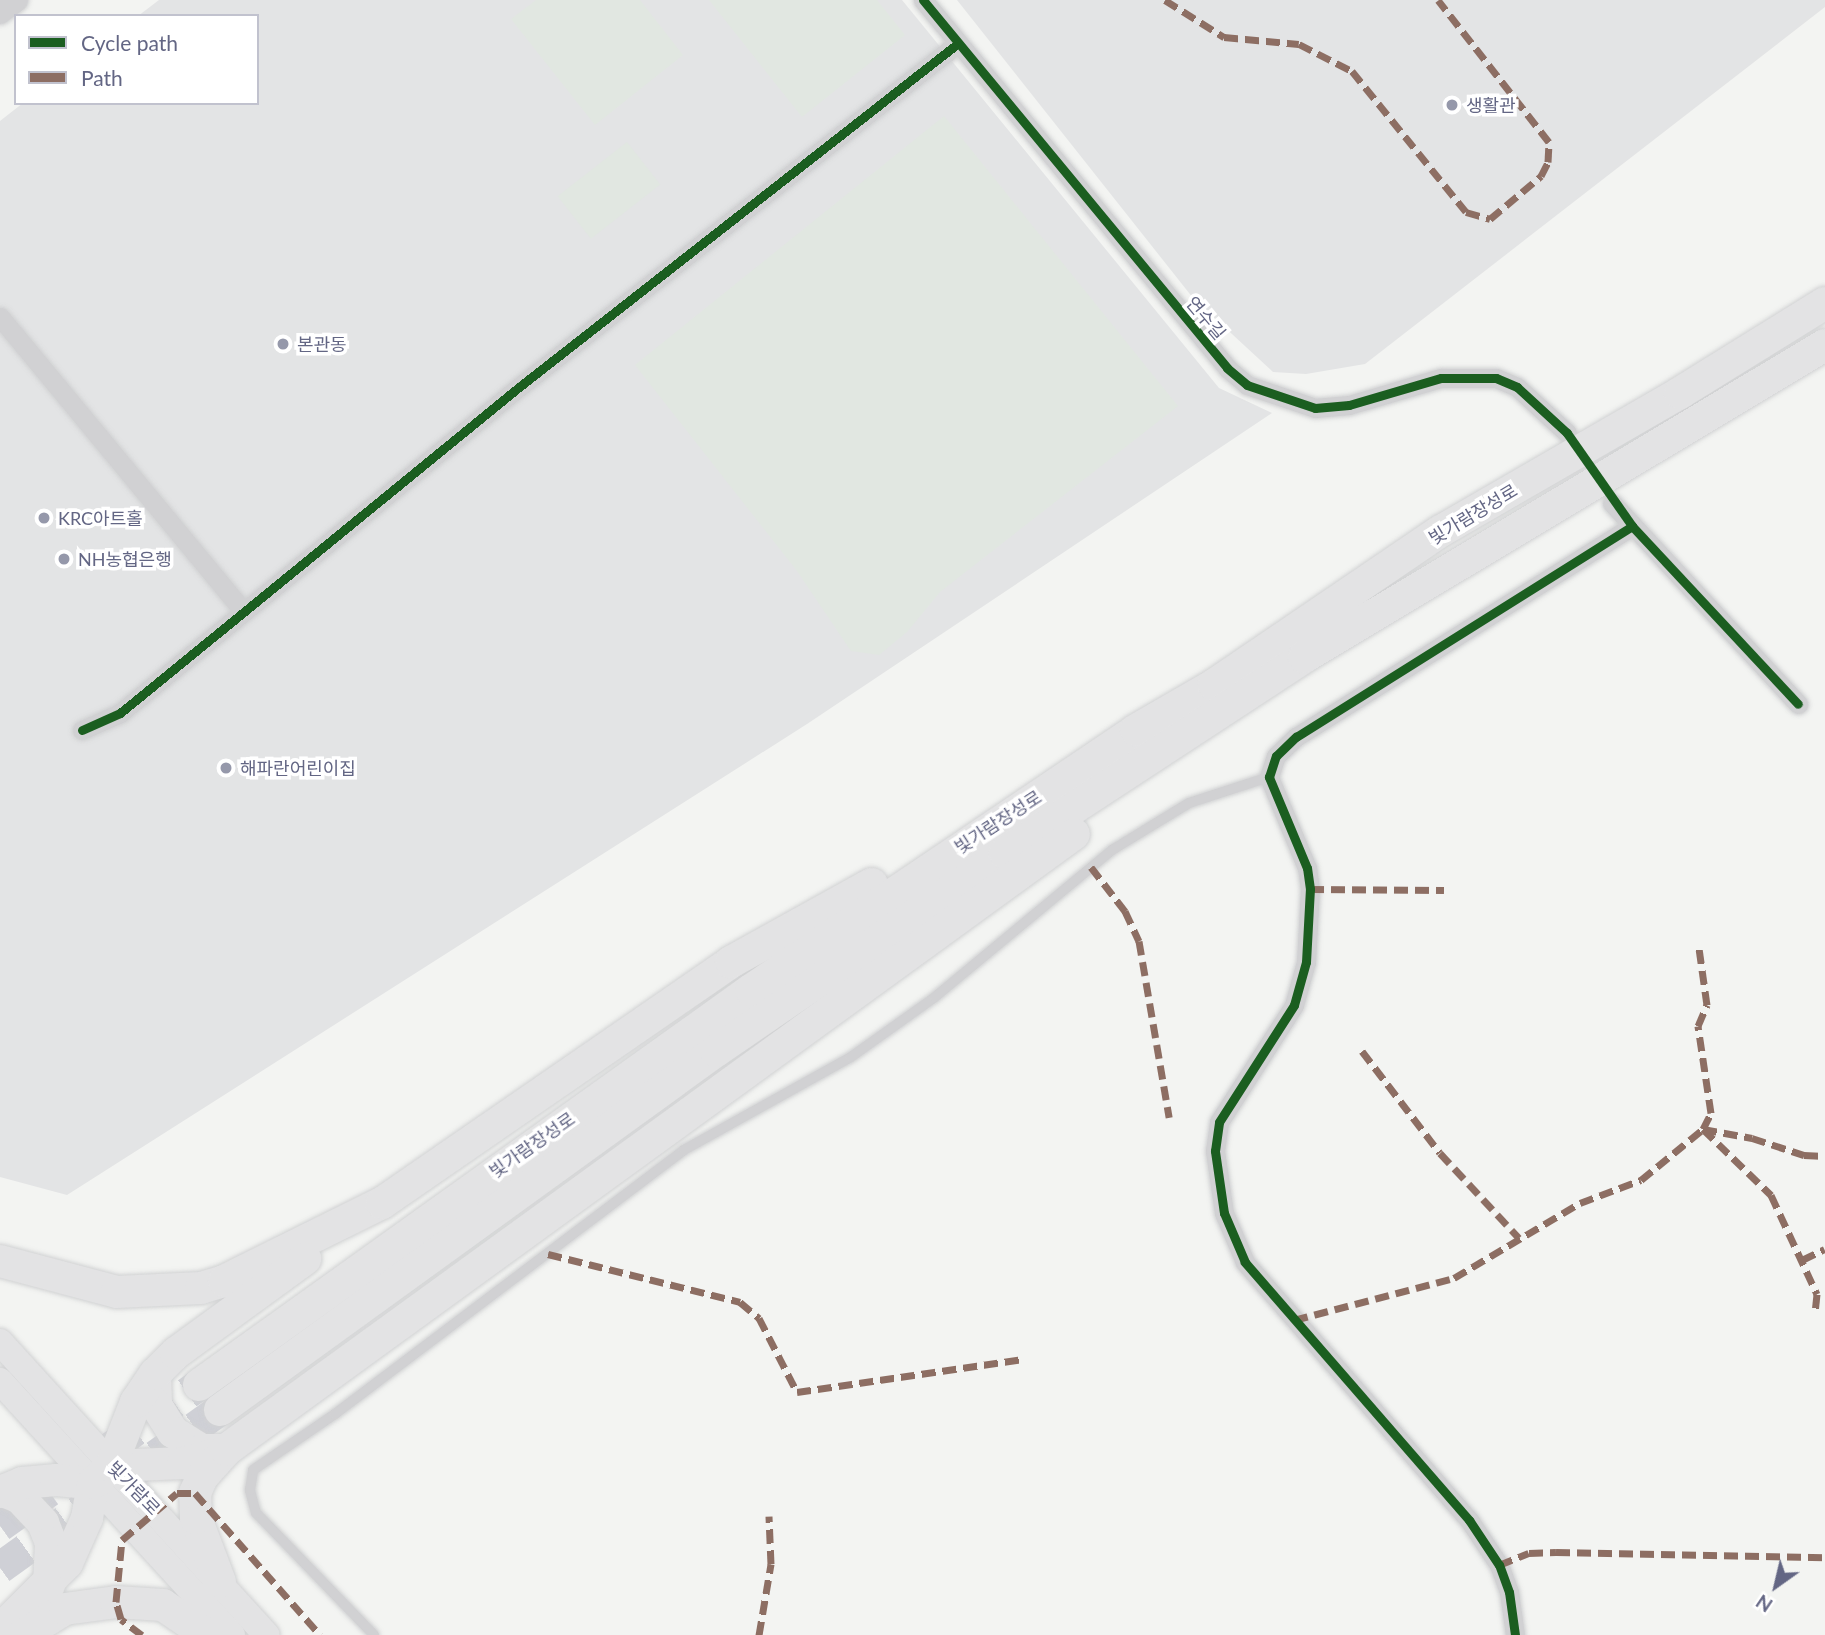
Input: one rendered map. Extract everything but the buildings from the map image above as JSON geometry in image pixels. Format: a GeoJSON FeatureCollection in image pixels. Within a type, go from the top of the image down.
{"type":"FeatureCollection","features":[{"type":"Feature","properties":{"kind":"highway","name":"빛가람장성로"},"geometry":{"type":"LineString","coordinates":[[199,1385],[751,990],[1124,737],[1214,685],[1441,531],[1680,393],[1825,303]]}},
{"type":"Feature","properties":{"kind":"highway","name":"빛가람장성로"},"geometry":{"type":"LineString","coordinates":[[220,1410],[716,1051],[1040,831],[1382,610],[1825,345]]}},
{"type":"Feature","properties":{"kind":"highway"},"geometry":{"type":"LineString","coordinates":[[220,1583],[196,1518],[195,1493],[202,1477],[226,1450],[858,994],[1037,859],[1291,691],[1382,610]]}},
{"type":"Feature","properties":{"kind":"highway"},"geometry":{"type":"LineString","coordinates":[[0,1630],[49,1585],[80,1536],[102,1475],[136,1402],[155,1374],[176,1353],[382,1203],[731,962],[892,872],[1169,686],[1257,636],[1300,627]]}},
{"type":"Feature","properties":{"kind":"highway"},"geometry":{"type":"LineString","coordinates":[[0,1261],[117,1292],[201,1289],[286,1253],[382,1203]]}},
{"type":"Feature","properties":{"kind":"highway"},"geometry":{"type":"LineString","coordinates":[[155,1374],[156,1405],[173,1432],[202,1450],[226,1450]]}},
{"type":"Feature","properties":{"kind":"highway"},"geometry":{"type":"LineString","coordinates":[[1,1491],[56,1480],[183,1464],[226,1450]]}},
{"type":"Feature","properties":{"kind":"highway"},"geometry":{"type":"LineString","coordinates":[[1,1491],[20,1498],[43,1523],[51,1543],[49,1585]]}},
{"type":"Feature","properties":{"kind":"highway"},"geometry":{"type":"LineString","coordinates":[[23,1635],[65,1609],[116,1602],[163,1605],[208,1635]]}},
{"type":"Feature","properties":{"kind":"main road","name":"빛가람로"},"geometry":{"type":"LineString","coordinates":[[0,1342],[102,1475],[232,1635]]}},
{"type":"Feature","properties":{"kind":"main road","name":"빛가람로"},"geometry":{"type":"LineString","coordinates":[[0,1381],[220,1583],[267,1635]]}},
{"type":"Feature","properties":{"kind":"street"},"geometry":{"type":"LineString","coordinates":[[0,12],[16,0]]}},
{"type":"Feature","properties":{"kind":"street","name":"연수길"},"geometry":{"type":"LineString","coordinates":[[923,0],[1227,368],[1247,385],[1315,408],[1349,405],[1441,378],[1496,378],[1517,387],[1567,433]]}},
{"type":"Feature","properties":{"kind":"street"},"geometry":{"type":"LineString","coordinates":[[82,730],[120,713],[242,610],[957,44]]}},
{"type":"Feature","properties":{"kind":"street"},"geometry":{"type":"LineString","coordinates":[[0,317],[242,610]]}},
{"type":"Feature","properties":{"kind":"street"},"geometry":{"type":"LineString","coordinates":[[1612,503],[1798,704]]}},
{"type":"Feature","properties":{"kind":"street"},"geometry":{"type":"LineString","coordinates":[[1515,1635],[1509,1592],[1499,1565],[1468,1520],[1245,1262],[1224,1213],[1216,1177],[1219,1122],[1294,1005],[1306,962],[1307,868],[1269,776],[1276,756],[1296,737],[1632,526]]}},
{"type":"Feature","properties":{"kind":"lane"},"geometry":{"type":"LineString","coordinates":[[374,1635],[256,1513],[250,1490],[253,1470],[335,1414],[684,1150],[851,1057],[953,984],[1112,850],[1189,803],[1269,776]]}},
{"type":"Feature","properties":{"kind":"shaded area"},"geometry":{"type":"Polygon","coordinates":[[[159,0],[902,0],[1219,388],[1272,413],[807,724],[67,1195],[0,1177],[0,121],[20,105],[259,105],[259,14],[141,14],[159,0]]]}},
{"type":"Feature","properties":{"kind":"shaded area"},"geometry":{"type":"Polygon","coordinates":[[[536,0],[640,0],[683,55],[595,125],[511,19],[536,0]]]}},
{"type":"Feature","properties":{"kind":"shaded area"},"geometry":{"type":"Polygon","coordinates":[[[709,0],[877,0],[905,35],[802,117],[709,0]]]}},
{"type":"Feature","properties":{"kind":"shaded area"},"geometry":{"type":"Polygon","coordinates":[[[957,0],[1825,0],[1825,7],[1365,364],[1306,374],[1273,372],[1193,298],[957,0]]]}},
{"type":"Feature","properties":{"kind":"shaded area"},"geometry":{"type":"Polygon","coordinates":[[[944,116],[1178,406],[940,592],[907,632],[879,655],[851,651],[797,571],[635,365],[944,116]]]}},
{"type":"Feature","properties":{"kind":"shaded area"},"geometry":{"type":"Polygon","coordinates":[[[627,142],[660,185],[591,239],[558,196],[627,142]]]}},
{"type":"Feature","properties":{"kind":"tunnel"},"geometry":{"type":"LineString","coordinates":[[109,1449],[199,1385]]}},
{"type":"Feature","properties":{"kind":"tunnel"},"geometry":{"type":"LineString","coordinates":[[0,1568],[220,1410]]}},
{"type":"Feature","properties":{"kind":"tunnel"},"geometry":{"type":"LineString","coordinates":[[0,1526],[49,1491]]}},
{"type":"Feature","properties":{"kind":"marked path"},"geometry":{"type":"LineString","coordinates":[[1165,0],[1224,37],[1299,44],[1352,71],[1466,212],[1490,219],[1541,176],[1548,162],[1549,142],[1438,0]]}},
{"type":"Feature","properties":{"kind":"marked path"},"geometry":{"type":"LineString","coordinates":[[1091,867],[1125,911],[1139,941],[1169,1117]]}},
{"type":"Feature","properties":{"kind":"marked path"},"geometry":{"type":"LineString","coordinates":[[1310,889],[1444,890]]}},
{"type":"Feature","properties":{"kind":"marked path"},"geometry":{"type":"LineString","coordinates":[[1294,1320],[1454,1278],[1580,1203],[1641,1180],[1703,1129],[1711,1113],[1698,1026],[1707,1005],[1699,948]]}},
{"type":"Feature","properties":{"kind":"marked path"},"geometry":{"type":"LineString","coordinates":[[1362,1051],[1440,1153],[1519,1238]]}},
{"type":"Feature","properties":{"kind":"marked path"},"geometry":{"type":"LineString","coordinates":[[1703,1129],[1771,1195],[1817,1294],[1815,1312]]}},
{"type":"Feature","properties":{"kind":"marked path"},"geometry":{"type":"LineString","coordinates":[[1703,1129],[1752,1138],[1804,1155],[1825,1156]]}},
{"type":"Feature","properties":{"kind":"marked path"},"geometry":{"type":"LineString","coordinates":[[1802,1260],[1825,1249]]}},
{"type":"Feature","properties":{"kind":"marked path"},"geometry":{"type":"LineString","coordinates":[[548,1254],[740,1302],[759,1318],[797,1392],[1022,1359]]}},
{"type":"Feature","properties":{"kind":"marked path"},"geometry":{"type":"LineString","coordinates":[[142,1635],[121,1619],[116,1602],[122,1540],[177,1493],[195,1493],[320,1635]]}},
{"type":"Feature","properties":{"kind":"marked path"},"geometry":{"type":"LineString","coordinates":[[759,1635],[771,1564],[769,1516]]}},
{"type":"Feature","properties":{"kind":"marked path"},"geometry":{"type":"LineString","coordinates":[[1499,1565],[1529,1553],[1556,1552],[1825,1557]]}},
{"type":"Feature","properties":{"kind":"cycle path"},"geometry":{"type":"LineString","coordinates":[[923,0],[1227,368],[1247,385],[1315,408],[1349,405],[1441,378],[1496,378],[1517,387],[1567,433],[1632,526],[1798,704]]}},
{"type":"Feature","properties":{"kind":"cycle path"},"geometry":{"type":"LineString","coordinates":[[82,730],[120,713],[519,387],[957,44]]}},
{"type":"Feature","properties":{"kind":"cycle path"},"geometry":{"type":"LineString","coordinates":[[1515,1635],[1509,1592],[1499,1565],[1469,1520],[1245,1262],[1224,1213],[1215,1151],[1219,1122],[1294,1005],[1306,962],[1310,889],[1307,868],[1269,777],[1276,756],[1296,737],[1632,526]]}},
{"type":"Feature","properties":{"kind":"place","name":"생활관"},"geometry":{"type":"Point","coordinates":[1452,105]}},
{"type":"Feature","properties":{"kind":"place","name":"본관동"},"geometry":{"type":"Point","coordinates":[283,344]}},
{"type":"Feature","properties":{"kind":"place","name":"KRC아트홀"},"geometry":{"type":"Point","coordinates":[44,518]}},
{"type":"Feature","properties":{"kind":"place","name":"NH농협은행"},"geometry":{"type":"Point","coordinates":[64,559]}},
{"type":"Feature","properties":{"kind":"place","name":"해파란어린이집"},"geometry":{"type":"Point","coordinates":[226,768]}}]}
